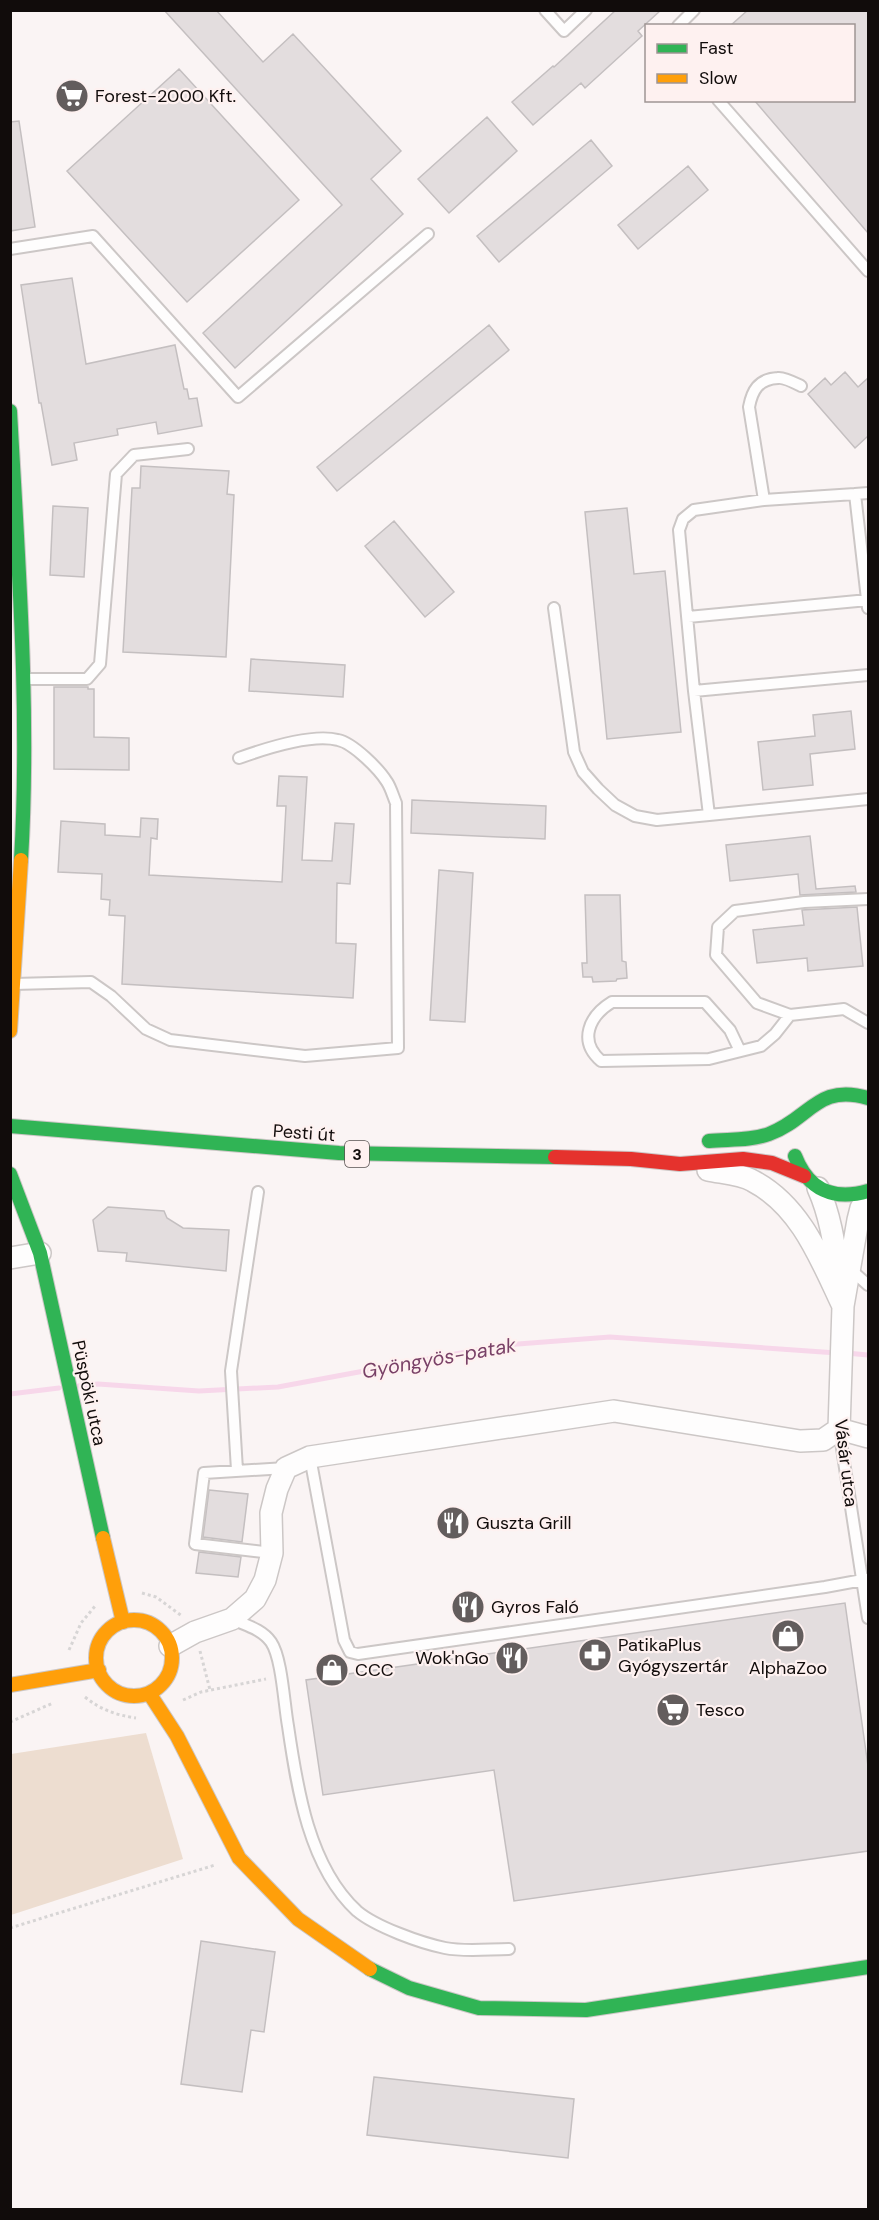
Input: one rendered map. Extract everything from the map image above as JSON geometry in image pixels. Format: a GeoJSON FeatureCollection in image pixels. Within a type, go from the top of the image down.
{"type":"FeatureCollection","features":[{"type":"Feature","properties":{"kind":"street"},"geometry":{"type":"LineString","coordinates":[[10,1030],[24,680],[11,412]]}},
{"type":"Feature","properties":{"kind":"street"},"geometry":{"type":"LineString","coordinates":[[700,1142],[758,1137],[783,1128],[813,1104],[831,1095],[865,1094]]}},
{"type":"Feature","properties":{"kind":"street"},"geometry":{"type":"LineString","coordinates":[[805,1112],[794,1140],[796,1160],[811,1182]]}},
{"type":"Feature","properties":{"kind":"street","name":"Pesti út"},"geometry":{"type":"LineString","coordinates":[[10,1126],[339,1153],[631,1159],[675,1156],[743,1159],[772,1163],[835,1195],[856,1195],[868,1191]]}},
{"type":"Feature","properties":{"kind":"street","name":"Vásár utca"},"geometry":{"type":"LineString","coordinates":[[675,1156],[752,1180],[778,1198],[800,1221],[843,1312]]}},
{"type":"Feature","properties":{"kind":"street","name":"Püspöki utca"},"geometry":{"type":"LineString","coordinates":[[10,1174],[40,1253],[74,1414],[123,1622]]}},
{"type":"Feature","properties":{"kind":"street","name":"Vásár utca"},"geometry":{"type":"LineString","coordinates":[[811,1182],[825,1205],[831,1226],[843,1312]]}},
{"type":"Feature","properties":{"kind":"street","name":"Vásár utca"},"geometry":{"type":"LineString","coordinates":[[839,1430],[843,1312],[858,1220],[861,1209],[868,1198]]}},
{"type":"Feature","properties":{"kind":"street"},"geometry":{"type":"LineString","coordinates":[[10,1258],[40,1253]]}},
{"type":"Feature","properties":{"kind":"street"},"geometry":{"type":"LineString","coordinates":[[170,1646],[195,1632],[232,1618],[255,1599],[265,1580],[272,1553],[271,1513],[277,1489],[286,1468],[310,1457],[614,1411],[800,1441],[822,1440],[839,1430],[868,1437]]}},
{"type":"Feature","properties":{"kind":"street"},"geometry":{"type":"LineString","coordinates":[[132,1620],[153,1625],[164,1634],[170,1646],[172,1656],[170,1671],[157,1689],[149,1693],[133,1696],[122,1694],[106,1684],[99,1670],[98,1646],[104,1635],[123,1622],[132,1620]]}},
{"type":"Feature","properties":{"kind":"street"},"geometry":{"type":"LineString","coordinates":[[10,1685],[99,1670]]}},
{"type":"Feature","properties":{"kind":"street"},"geometry":{"type":"LineString","coordinates":[[149,1693],[163,1711],[239,1858],[298,1919],[361,1965],[409,1988],[479,2008],[586,2010],[868,1966]]}},
{"type":"Feature","properties":{"kind":"lane"},"geometry":{"type":"LineString","coordinates":[[545,10],[564,31],[586,10]]}},
{"type":"Feature","properties":{"kind":"lane"},"geometry":{"type":"LineString","coordinates":[[680,24],[694,10]]}},
{"type":"Feature","properties":{"kind":"lane"},"geometry":{"type":"LineString","coordinates":[[720,102],[868,271]]}},
{"type":"Feature","properties":{"kind":"lane"},"geometry":{"type":"LineString","coordinates":[[10,249],[93,236],[238,397],[428,234]]}},
{"type":"Feature","properties":{"kind":"lane"},"geometry":{"type":"LineString","coordinates":[[764,500],[748,407],[752,392],[761,384],[779,377],[801,386]]}},
{"type":"Feature","properties":{"kind":"lane"},"geometry":{"type":"LineString","coordinates":[[24,680],[87,679],[100,664],[116,474],[134,455],[188,449]]}},
{"type":"Feature","properties":{"kind":"lane"},"geometry":{"type":"LineString","coordinates":[[709,815],[694,692],[679,530],[683,519],[694,510],[764,500],[868,492]]}},
{"type":"Feature","properties":{"kind":"lane"},"geometry":{"type":"LineString","coordinates":[[688,617],[868,604],[855,494]]}},
{"type":"Feature","properties":{"kind":"lane"},"geometry":{"type":"LineString","coordinates":[[554,608],[574,752],[583,772],[615,805],[634,816],[657,820],[868,799]]}},
{"type":"Feature","properties":{"kind":"lane"},"geometry":{"type":"LineString","coordinates":[[694,692],[868,675]]}},
{"type":"Feature","properties":{"kind":"lane"},"geometry":{"type":"LineString","coordinates":[[13,984],[91,982],[111,996],[146,1029],[170,1040],[305,1056],[398,1048],[396,803],[387,782],[376,768],[339,740],[316,739],[278,744],[239,758]]}},
{"type":"Feature","properties":{"kind":"lane"},"geometry":{"type":"LineString","coordinates":[[868,899],[735,911],[718,927],[716,955],[757,1003],[790,1015],[844,1009],[868,1023]]}},
{"type":"Feature","properties":{"kind":"lane"},"geometry":{"type":"LineString","coordinates":[[740,1051],[730,1030],[705,1002],[612,1002],[594,1016],[588,1036],[593,1054],[601,1061],[709,1059],[761,1046],[775,1034],[790,1015]]}},
{"type":"Feature","properties":{"kind":"lane"},"geometry":{"type":"LineString","coordinates":[[237,1470],[231,1371],[258,1192]]}},
{"type":"Feature","properties":{"kind":"lane"},"geometry":{"type":"LineString","coordinates":[[850,1269],[868,1285]]}},
{"type":"Feature","properties":{"kind":"lane","name":"Vásár utca"},"geometry":{"type":"LineString","coordinates":[[839,1430],[866,1579],[868,1618]]}},
{"type":"Feature","properties":{"kind":"lane"},"geometry":{"type":"LineString","coordinates":[[310,1457],[344,1640],[350,1652],[358,1654],[866,1579]]}},
{"type":"Feature","properties":{"kind":"lane"},"geometry":{"type":"LineString","coordinates":[[272,1553],[195,1544],[204,1473],[286,1468]]}},
{"type":"Feature","properties":{"kind":"lane"},"geometry":{"type":"LineString","coordinates":[[232,1618],[261,1631],[271,1642],[279,1662],[292,1750],[308,1827],[331,1879],[358,1912],[402,1936],[447,1948],[509,1949]]}},
{"type":"Feature","properties":{"kind":"path"},"geometry":{"type":"LineString","coordinates":[[79,1692],[94,1704],[116,1715],[144,1719],[201,1692],[280,1676]]}},
{"type":"Feature","properties":{"kind":"path"},"geometry":{"type":"LineString","coordinates":[[10,1722],[59,1700]]}},
{"type":"Feature","properties":{"kind":"path"},"geometry":{"type":"LineString","coordinates":[[10,1928],[167,1878],[239,1858]]}},
{"type":"Feature","properties":{"kind":"shaded area"},"geometry":{"type":"Polygon","coordinates":[[[146,1733],[183,1859],[11,1915],[11,1754],[146,1733]]]}},
{"type":"Feature","properties":{"kind":"building"},"geometry":{"type":"Polygon","coordinates":[[[164,10],[216,10],[263,62],[293,34],[401,151],[371,179],[403,214],[235,368],[203,333],[342,205],[164,10]]]}},
{"type":"Feature","properties":{"kind":"building"},"geometry":{"type":"Polygon","coordinates":[[[616,10],[661,10],[638,31],[642,36],[585,88],[581,83],[533,125],[512,102],[616,10]]]}},
{"type":"Feature","properties":{"kind":"building"},"geometry":{"type":"Polygon","coordinates":[[[748,10],[868,10],[868,233],[756,102],[855,102],[855,24],[732,24],[748,10]]]}},
{"type":"Feature","properties":{"kind":"building"},"geometry":{"type":"Polygon","coordinates":[[[179,69],[299,200],[187,302],[67,171],[179,69]]]}},
{"type":"Feature","properties":{"kind":"building"},"geometry":{"type":"Polygon","coordinates":[[[487,117],[517,151],[449,213],[418,179],[487,117]]]}},
{"type":"Feature","properties":{"kind":"building"},"geometry":{"type":"Polygon","coordinates":[[[19,121],[35,227],[10,231],[10,122],[19,121]]]}},
{"type":"Feature","properties":{"kind":"building"},"geometry":{"type":"Polygon","coordinates":[[[591,140],[612,166],[499,262],[477,236],[591,140]]]}},
{"type":"Feature","properties":{"kind":"building"},"geometry":{"type":"Polygon","coordinates":[[[688,166],[708,190],[638,249],[618,225],[688,166]]]}},
{"type":"Feature","properties":{"kind":"building"},"geometry":{"type":"Polygon","coordinates":[[[72,278],[86,364],[175,345],[184,389],[187,389],[189,399],[197,398],[202,426],[158,434],[156,422],[117,429],[118,435],[74,443],[77,460],[52,465],[41,403],[39,403],[21,285],[72,278]]]}},
{"type":"Feature","properties":{"kind":"building"},"geometry":{"type":"Polygon","coordinates":[[[489,325],[509,350],[337,491],[317,467],[489,325]]]}},
{"type":"Feature","properties":{"kind":"building"},"geometry":{"type":"Polygon","coordinates":[[[845,372],[858,387],[868,378],[868,436],[855,448],[808,394],[825,378],[831,385],[845,372]]]}},
{"type":"Feature","properties":{"kind":"building"},"geometry":{"type":"Polygon","coordinates":[[[141,466],[229,471],[227,494],[234,495],[226,657],[123,652],[132,488],[140,488],[141,466]]]}},
{"type":"Feature","properties":{"kind":"building"},"geometry":{"type":"Polygon","coordinates":[[[53,506],[88,508],[84,577],[50,575],[53,506]]]}},
{"type":"Feature","properties":{"kind":"building"},"geometry":{"type":"Polygon","coordinates":[[[627,508],[634,574],[665,571],[681,732],[607,739],[585,512],[627,508]]]}},
{"type":"Feature","properties":{"kind":"building"},"geometry":{"type":"Polygon","coordinates":[[[394,521],[454,592],[425,617],[365,546],[394,521]]]}},
{"type":"Feature","properties":{"kind":"building"},"geometry":{"type":"Polygon","coordinates":[[[251,659],[345,665],[343,697],[249,691],[251,659]]]}},
{"type":"Feature","properties":{"kind":"building"},"geometry":{"type":"Polygon","coordinates":[[[54,687],[94,689],[94,737],[129,738],[129,770],[54,769],[54,687]]]}},
{"type":"Feature","properties":{"kind":"building"},"geometry":{"type":"Polygon","coordinates":[[[851,711],[855,749],[810,754],[813,785],[763,790],[758,742],[815,736],[813,715],[851,711]]]}},
{"type":"Feature","properties":{"kind":"building"},"geometry":{"type":"Polygon","coordinates":[[[279,776],[307,777],[302,860],[332,861],[335,823],[354,824],[350,884],[337,883],[336,943],[356,944],[353,998],[122,984],[125,916],[109,915],[110,900],[101,899],[102,874],[58,872],[61,821],[105,824],[105,835],[140,837],[141,818],[158,819],[157,839],[151,838],[149,875],[282,882],[286,806],[277,806],[279,776]]]}},
{"type":"Feature","properties":{"kind":"building"},"geometry":{"type":"Polygon","coordinates":[[[412,800],[546,806],[545,839],[411,833],[412,800]]]}},
{"type":"Feature","properties":{"kind":"building"},"geometry":{"type":"Polygon","coordinates":[[[810,836],[816,889],[855,886],[856,892],[800,895],[798,874],[730,881],[726,845],[810,836]]]}},
{"type":"Feature","properties":{"kind":"building"},"geometry":{"type":"Polygon","coordinates":[[[439,870],[473,873],[465,1022],[430,1020],[439,870]]]}},
{"type":"Feature","properties":{"kind":"building"},"geometry":{"type":"Polygon","coordinates":[[[585,895],[620,895],[622,961],[626,962],[627,978],[593,982],[592,977],[583,977],[582,963],[587,963],[585,895]]]}},
{"type":"Feature","properties":{"kind":"building"},"geometry":{"type":"Polygon","coordinates":[[[857,907],[863,966],[808,971],[807,958],[757,963],[753,930],[804,925],[802,910],[857,907]]]}},
{"type":"Feature","properties":{"kind":"building"},"geometry":{"type":"Polygon","coordinates":[[[108,1207],[164,1211],[167,1218],[183,1228],[229,1230],[226,1271],[126,1261],[127,1253],[98,1251],[93,1220],[108,1207]]]}},
{"type":"Feature","properties":{"kind":"building"},"geometry":{"type":"Polygon","coordinates":[[[209,1490],[248,1494],[242,1542],[203,1537],[209,1490]]]}},
{"type":"Feature","properties":{"kind":"building"},"geometry":{"type":"Polygon","coordinates":[[[199,1552],[241,1557],[238,1577],[196,1573],[199,1552]]]}},
{"type":"Feature","properties":{"kind":"building","name":"Tesco"},"geometry":{"type":"Polygon","coordinates":[[[845,1603],[868,1766],[868,1851],[514,1901],[494,1770],[323,1795],[306,1680],[845,1603]]]}},
{"type":"Feature","properties":{"kind":"building"},"geometry":{"type":"Polygon","coordinates":[[[201,1941],[275,1952],[264,2032],[251,2030],[242,2092],[181,2084],[201,1941]]]}},
{"type":"Feature","properties":{"kind":"building"},"geometry":{"type":"Polygon","coordinates":[[[374,2077],[574,2099],[568,2158],[367,2135],[374,2077]]]}},
{"type":"Feature","properties":{"kind":"waterway","name":"Gyöngyös-patak"},"geometry":{"type":"LineString","coordinates":[[78,1386],[98,1384],[199,1391],[278,1387],[504,1345],[610,1337],[837,1353]]}},
{"type":"Feature","properties":{"kind":"waterway","name":"Gyöngyös-patak"},"geometry":{"type":"LineString","coordinates":[[846,1353],[868,1355]]}},
{"type":"Feature","properties":{"kind":"waterway","name":"Gyöngyös-patak"},"geometry":{"type":"LineString","coordinates":[[10,1394],[59,1388]]}},
{"type":"Feature","properties":{"kind":"traffic: fast"},"geometry":{"type":"LineString","coordinates":[[10,411],[24,692],[21,860]]}},
{"type":"Feature","properties":{"kind":"traffic: fast"},"geometry":{"type":"LineString","coordinates":[[709,1141],[747,1139],[769,1134],[783,1128],[825,1099],[837,1095],[868,1098]]}},
{"type":"Feature","properties":{"kind":"traffic: fast"},"geometry":{"type":"LineString","coordinates":[[10,1126],[339,1153],[555,1157]]}},
{"type":"Feature","properties":{"kind":"traffic: fast"},"geometry":{"type":"LineString","coordinates":[[795,1156],[807,1177],[824,1190],[844,1195],[868,1191]]}},
{"type":"Feature","properties":{"kind":"traffic: fast"},"geometry":{"type":"LineString","coordinates":[[10,1174],[40,1253],[103,1538]]}},
{"type":"Feature","properties":{"kind":"traffic: fast"},"geometry":{"type":"LineString","coordinates":[[370,1969],[409,1988],[479,2008],[586,2010],[868,1967]]}},
{"type":"Feature","properties":{"kind":"traffic: slow"},"geometry":{"type":"LineString","coordinates":[[10,1031],[21,860]]}},
{"type":"Feature","properties":{"kind":"traffic: slow"},"geometry":{"type":"LineString","coordinates":[[103,1538],[123,1622]]}},
{"type":"Feature","properties":{"kind":"traffic: slow"},"geometry":{"type":"LineString","coordinates":[[134,1620],[148,1623],[161,1631],[169,1644],[172,1658],[169,1672],[161,1685],[148,1693],[134,1696],[120,1693],[107,1685],[99,1672],[96,1658],[99,1644],[107,1631],[120,1623],[134,1620]]}},
{"type":"Feature","properties":{"kind":"traffic: slow"},"geometry":{"type":"LineString","coordinates":[[10,1685],[99,1670]]}},
{"type":"Feature","properties":{"kind":"traffic: slow"},"geometry":{"type":"LineString","coordinates":[[149,1693],[177,1736],[239,1858],[298,1919],[370,1969]]}},
{"type":"Feature","properties":{"kind":"traffic: jam"},"geometry":{"type":"LineString","coordinates":[[555,1157],[631,1159],[680,1164],[743,1159],[772,1163],[804,1176]]}},
{"type":"Feature","properties":{"kind":"place","name":"Forest-2000 Kft."},"geometry":{"type":"Point","coordinates":[72,96]}},
{"type":"Feature","properties":{"kind":"place","name":"Guszta Grill"},"geometry":{"type":"Point","coordinates":[453,1523]}},
{"type":"Feature","properties":{"kind":"place","name":"Gyros Faló"},"geometry":{"type":"Point","coordinates":[468,1607]}},
{"type":"Feature","properties":{"kind":"place","name":"AlphaZoo"},"geometry":{"type":"Point","coordinates":[788,1636]}},
{"type":"Feature","properties":{"kind":"place","name":"PatikaPlus Gyógyszertár"},"geometry":{"type":"Point","coordinates":[595,1655]}},
{"type":"Feature","properties":{"kind":"place","name":"Wok'nGo"},"geometry":{"type":"Point","coordinates":[512,1658]}},
{"type":"Feature","properties":{"kind":"place","name":"CCC"},"geometry":{"type":"Point","coordinates":[332,1670]}},
{"type":"Feature","properties":{"kind":"place","name":"Tesco"},"geometry":{"type":"Point","coordinates":[673,1710]}}]}
